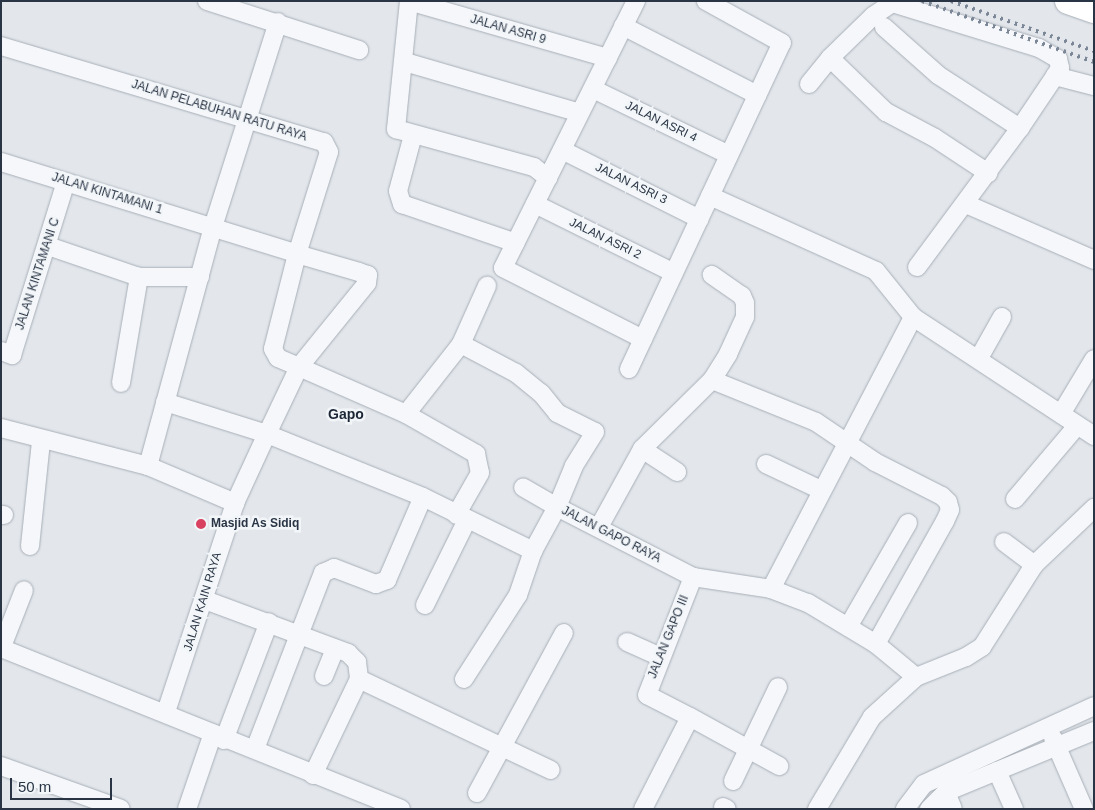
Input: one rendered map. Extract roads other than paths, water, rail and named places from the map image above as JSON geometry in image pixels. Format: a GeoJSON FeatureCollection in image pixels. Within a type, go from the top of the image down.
{"type":"FeatureCollection","features":[{"type":"Feature","properties":{"kind":"highway"},"geometry":{"type":"LineString","coordinates":[[1068,1],[1094,10]]}},
{"type":"Feature","properties":{"kind":"street"},"geometry":{"type":"LineString","coordinates":[[207,1],[278,22],[360,50]]}},
{"type":"Feature","properties":{"kind":"street"},"geometry":{"type":"LineString","coordinates":[[409,1],[405,62],[396,130],[534,167],[548,178]]}},
{"type":"Feature","properties":{"kind":"street","name":"JALAN ASRI 9"},"geometry":{"type":"LineString","coordinates":[[409,1],[608,58]]}},
{"type":"Feature","properties":{"kind":"street"},"geometry":{"type":"LineString","coordinates":[[629,369],[782,43],[706,1]]}},
{"type":"Feature","properties":{"kind":"street"},"geometry":{"type":"LineString","coordinates":[[635,2],[503,268],[644,339]]}},
{"type":"Feature","properties":{"kind":"street"},"geometry":{"type":"LineString","coordinates":[[809,84],[830,58],[873,16],[892,3],[1039,48],[1058,59],[1060,68],[1020,128],[966,204],[917,266]]}},
{"type":"Feature","properties":{"kind":"street"},"geometry":{"type":"LineString","coordinates":[[148,466],[213,227],[278,22]]}},
{"type":"Feature","properties":{"kind":"street"},"geometry":{"type":"LineString","coordinates":[[623,26],[757,95]]}},
{"type":"Feature","properties":{"kind":"street"},"geometry":{"type":"LineString","coordinates":[[884,27],[938,75],[1020,128]]}},
{"type":"Feature","properties":{"kind":"street","name":"JALAN PELABUHAN RATU RAYA"},"geometry":{"type":"LineString","coordinates":[[1,46],[324,142],[329,148],[297,254]]}},
{"type":"Feature","properties":{"kind":"street"},"geometry":{"type":"LineString","coordinates":[[830,58],[886,112],[934,138],[988,173]]}},
{"type":"Feature","properties":{"kind":"street"},"geometry":{"type":"LineString","coordinates":[[405,62],[580,113]]}},
{"type":"Feature","properties":{"kind":"street"},"geometry":{"type":"LineString","coordinates":[[1055,76],[1094,86]]}},
{"type":"Feature","properties":{"kind":"street","name":"JALAN ASRI 4"},"geometry":{"type":"LineString","coordinates":[[593,89],[729,155]]}},
{"type":"Feature","properties":{"kind":"street"},"geometry":{"type":"LineString","coordinates":[[413,135],[398,191],[402,204],[516,243]]}},
{"type":"Feature","properties":{"kind":"street","name":"JALAN ASRI 3"},"geometry":{"type":"LineString","coordinates":[[562,150],[700,219]]}},
{"type":"Feature","properties":{"kind":"street","name":"JALAN KINTAMANI 1"},"geometry":{"type":"LineString","coordinates":[[1,162],[297,254]]}},
{"type":"Feature","properties":{"kind":"street","name":"JALAN KINTAMANI C"},"geometry":{"type":"LineString","coordinates":[[1,351],[12,355],[48,246],[66,182]]}},
{"type":"Feature","properties":{"kind":"street"},"geometry":{"type":"LineString","coordinates":[[710,196],[876,271],[913,317],[979,358],[1094,436]]}},
{"type":"Feature","properties":{"kind":"street","name":"JALAN ASRI 2"},"geometry":{"type":"LineString","coordinates":[[535,204],[674,273]]}},
{"type":"Feature","properties":{"kind":"street"},"geometry":{"type":"LineString","coordinates":[[966,204],[1094,260]]}},
{"type":"Feature","properties":{"kind":"street"},"geometry":{"type":"LineString","coordinates":[[48,246],[139,277],[200,277]]}},
{"type":"Feature","properties":{"kind":"street"},"geometry":{"type":"LineString","coordinates":[[297,254],[273,354],[406,414],[476,454],[480,473],[425,605]]}},
{"type":"Feature","properties":{"kind":"street","name":"JALAN KAIN RAYA"},"geometry":{"type":"LineString","coordinates":[[166,712],[236,503],[266,435],[299,367],[367,283],[368,275],[297,254]]}},
{"type":"Feature","properties":{"kind":"street"},"geometry":{"type":"LineString","coordinates":[[599,527],[642,449],[712,380],[728,354],[745,317],[746,307],[742,296],[712,275]]}},
{"type":"Feature","properties":{"kind":"street"},"geometry":{"type":"LineString","coordinates":[[122,383],[139,277]]}},
{"type":"Feature","properties":{"kind":"street"},"geometry":{"type":"LineString","coordinates":[[406,414],[461,344],[487,286]]}},
{"type":"Feature","properties":{"kind":"street"},"geometry":{"type":"LineString","coordinates":[[771,589],[820,490],[913,317]]}},
{"type":"Feature","properties":{"kind":"street"},"geometry":{"type":"LineString","coordinates":[[979,358],[1002,317]]}},
{"type":"Feature","properties":{"kind":"street"},"geometry":{"type":"LineString","coordinates":[[461,344],[516,373],[541,393],[557,413],[593,429],[594,435],[574,466],[557,507],[523,487]]}},
{"type":"Feature","properties":{"kind":"street"},"geometry":{"type":"LineString","coordinates":[[1062,414],[1094,359]]}},
{"type":"Feature","properties":{"kind":"street"},"geometry":{"type":"LineString","coordinates":[[712,380],[793,412],[847,441],[875,462],[942,496],[950,508],[876,644]]}},
{"type":"Feature","properties":{"kind":"street"},"geometry":{"type":"LineString","coordinates":[[165,402],[266,435],[423,497],[533,551]]}},
{"type":"Feature","properties":{"kind":"street"},"geometry":{"type":"LineString","coordinates":[[1016,499],[1077,426]]}},
{"type":"Feature","properties":{"kind":"street"},"geometry":{"type":"LineString","coordinates":[[1,428],[41,441],[148,466],[236,503]]}},
{"type":"Feature","properties":{"kind":"street"},"geometry":{"type":"LineString","coordinates":[[30,546],[41,441]]}},
{"type":"Feature","properties":{"kind":"street"},"geometry":{"type":"LineString","coordinates":[[642,449],[678,472]]}},
{"type":"Feature","properties":{"kind":"street"},"geometry":{"type":"LineString","coordinates":[[766,464],[820,490]]}},
{"type":"Feature","properties":{"kind":"street"},"geometry":{"type":"LineString","coordinates":[[255,749],[327,569],[334,568],[376,584],[387,580],[423,497]]}},
{"type":"Feature","properties":{"kind":"street","name":"JALAN GAPO RAYA"},"geometry":{"type":"LineString","coordinates":[[464,679],[518,596],[533,551],[557,507],[693,577],[771,589],[820,609],[876,644],[916,677]]}},
{"type":"Feature","properties":{"kind":"street"},"geometry":{"type":"LineString","coordinates":[[817,809],[872,717],[916,677],[966,657],[982,647],[1034,565],[1094,508]]}},
{"type":"Feature","properties":{"kind":"street"},"geometry":{"type":"LineString","coordinates":[[848,627],[908,523]]}},
{"type":"Feature","properties":{"kind":"street"},"geometry":{"type":"LineString","coordinates":[[1004,542],[1034,565]]}},
{"type":"Feature","properties":{"kind":"street","name":"JALAN GAPO III"},"geometry":{"type":"LineString","coordinates":[[690,717],[647,695],[693,577]]}},
{"type":"Feature","properties":{"kind":"street"},"geometry":{"type":"LineString","coordinates":[[24,590],[1,649],[166,712],[218,736],[255,749],[313,775],[401,809]]}},
{"type":"Feature","properties":{"kind":"street"},"geometry":{"type":"LineString","coordinates":[[205,600],[269,622],[353,656],[359,680],[313,775]]}},
{"type":"Feature","properties":{"kind":"street"},"geometry":{"type":"LineString","coordinates":[[187,809],[269,622]]}},
{"type":"Feature","properties":{"kind":"street"},"geometry":{"type":"LineString","coordinates":[[477,793],[564,633]]}},
{"type":"Feature","properties":{"kind":"street"},"geometry":{"type":"LineString","coordinates":[[627,642],[661,657]]}},
{"type":"Feature","properties":{"kind":"street"},"geometry":{"type":"LineString","coordinates":[[324,676],[334,649]]}},
{"type":"Feature","properties":{"kind":"street"},"geometry":{"type":"LineString","coordinates":[[359,680],[551,770]]}},
{"type":"Feature","properties":{"kind":"street"},"geometry":{"type":"LineString","coordinates":[[733,781],[778,687]]}},
{"type":"Feature","properties":{"kind":"street"},"geometry":{"type":"LineString","coordinates":[[905,809],[924,784],[1094,706]]}},
{"type":"Feature","properties":{"kind":"street"},"geometry":{"type":"LineString","coordinates":[[643,809],[690,717],[749,746],[779,766]]}},
{"type":"Feature","properties":{"kind":"street"},"geometry":{"type":"LineString","coordinates":[[1048,726],[1084,809]]}},
{"type":"Feature","properties":{"kind":"street"},"geometry":{"type":"LineString","coordinates":[[929,809],[946,792],[1094,731]]}},
{"type":"Feature","properties":{"kind":"street"},"geometry":{"type":"LineString","coordinates":[[1,766],[121,809]]}},
{"type":"Feature","properties":{"kind":"street"},"geometry":{"type":"LineString","coordinates":[[997,772],[1014,809]]}},
{"type":"Feature","properties":{"kind":"street"},"geometry":{"type":"LineString","coordinates":[[946,792],[953,809]]}},
{"type":"Feature","properties":{"kind":"railway"},"geometry":{"type":"LineString","coordinates":[[922,1],[1094,62]]}},
{"type":"Feature","properties":{"kind":"railway"},"geometry":{"type":"LineString","coordinates":[[951,1],[1094,51]]}},
{"type":"Feature","properties":{"kind":"place","name":"Masjid As Sidiq"},"geometry":{"type":"Point","coordinates":[201,524]}},
{"type":"Feature","properties":{"kind":"district","name":"Gapo"},"geometry":{"type":"Point","coordinates":[346,414]}}]}
